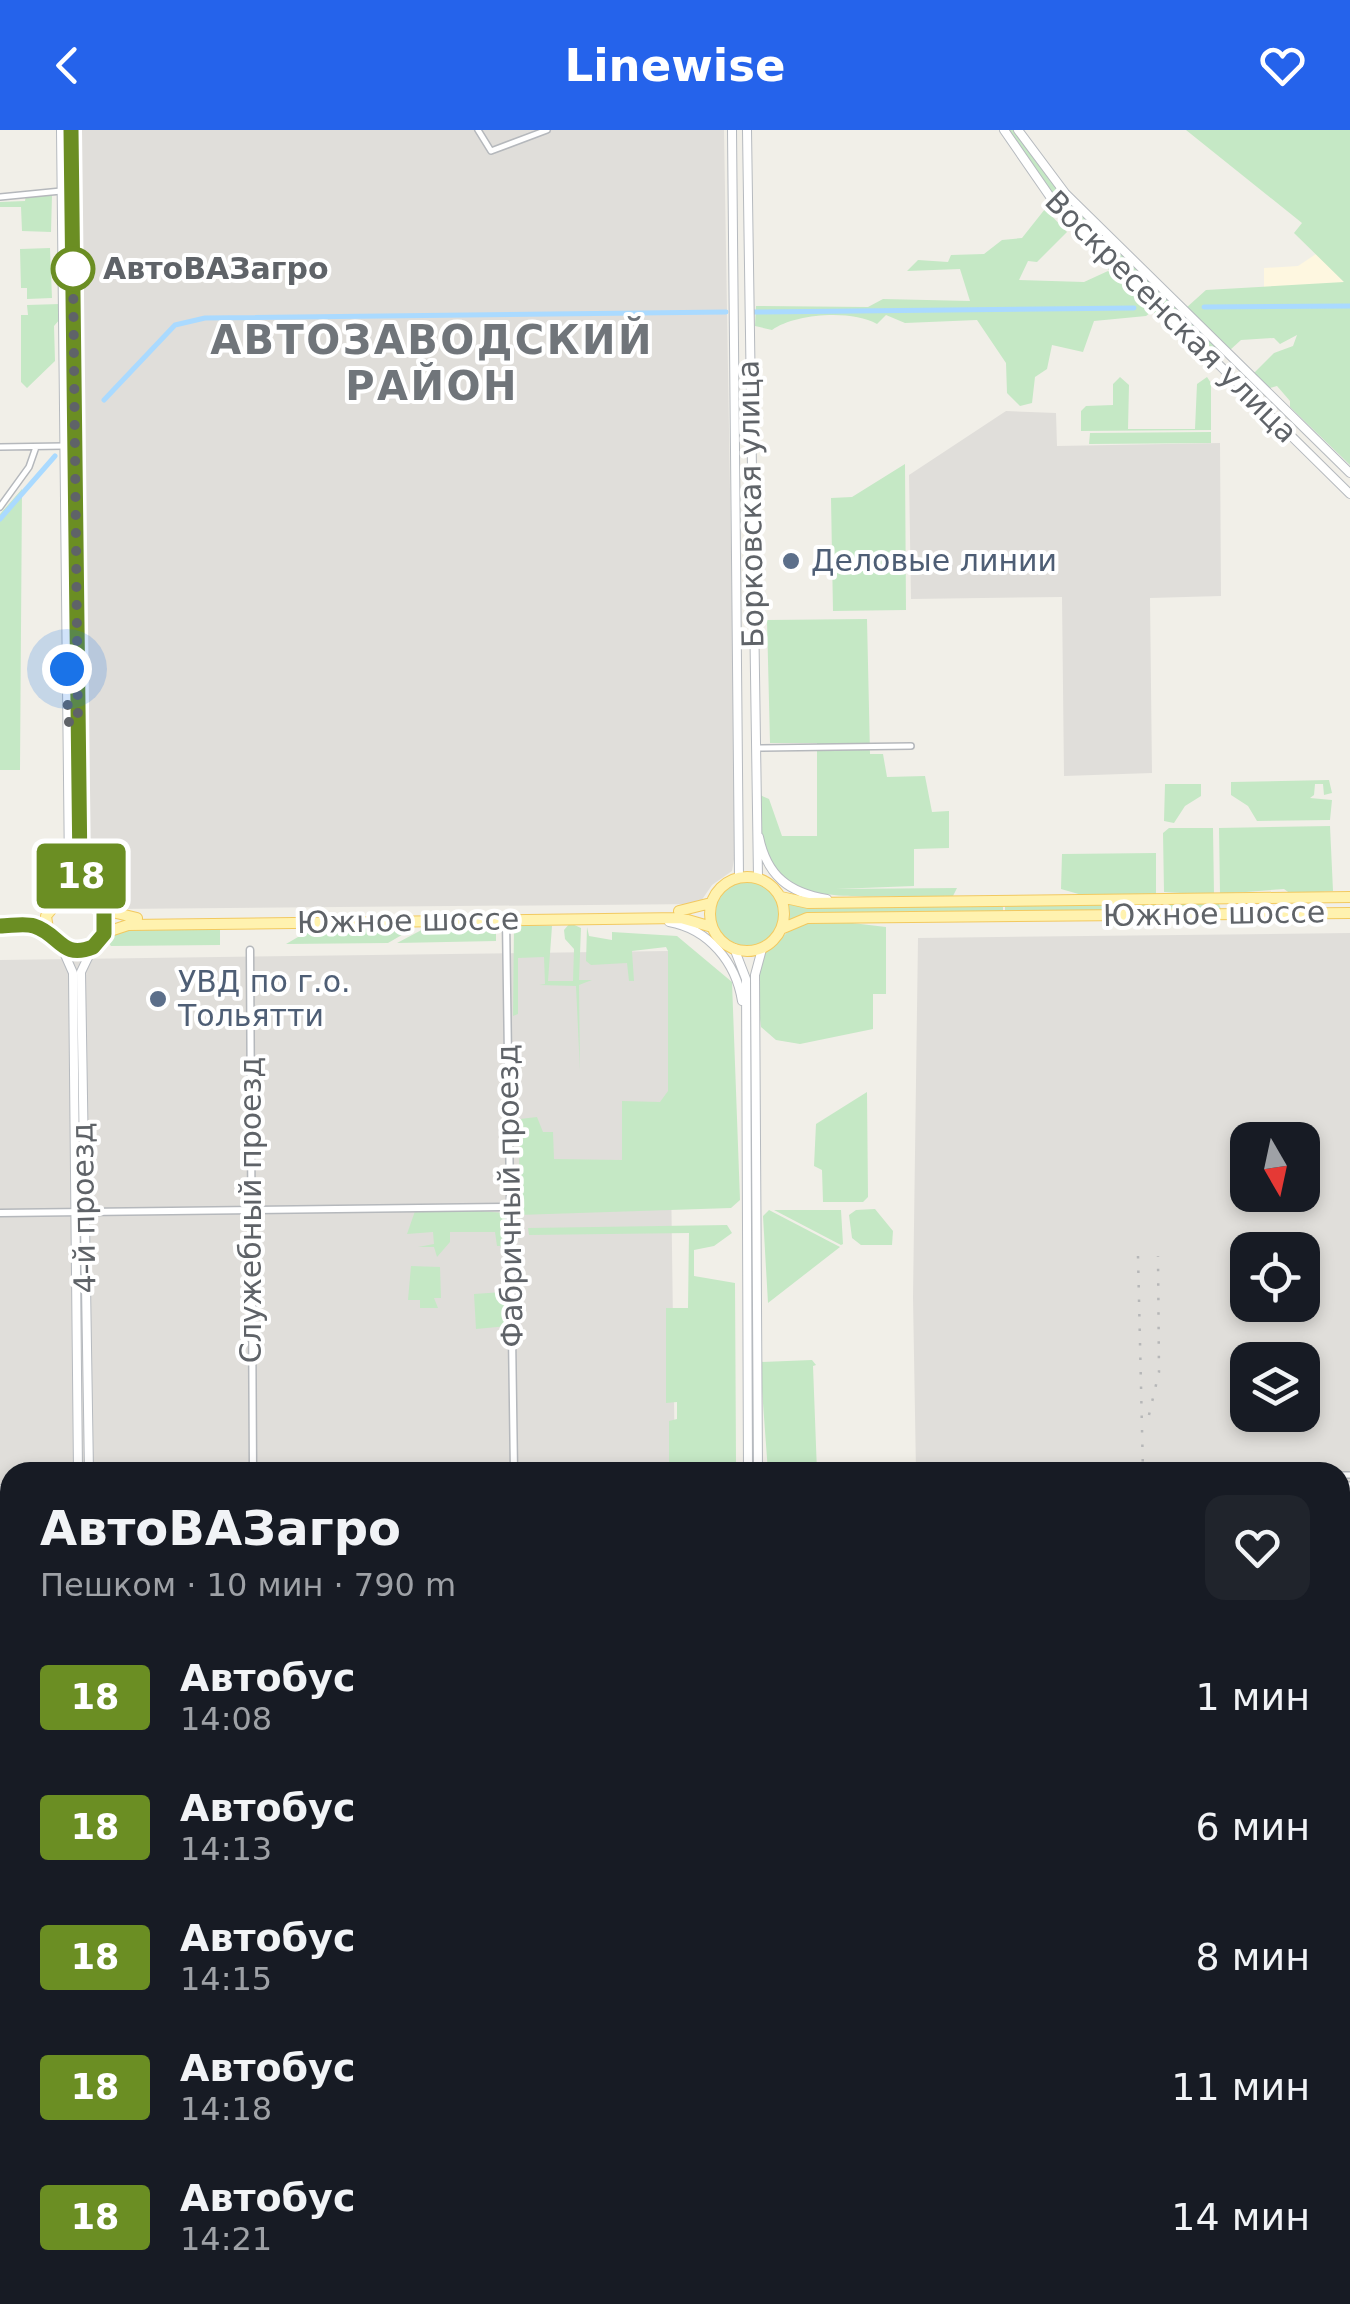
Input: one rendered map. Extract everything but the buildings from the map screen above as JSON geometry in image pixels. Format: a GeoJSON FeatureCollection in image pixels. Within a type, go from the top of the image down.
{"type":"FeatureCollection","features":[{"type":"Feature","properties":{"kind":"main road","name":"Борковская улица"},"geometry":{"type":"LineString","coordinates":[[732,130],[739,877]]}},
{"type":"Feature","properties":{"kind":"main road","name":"Борковская улица"},"geometry":{"type":"LineString","coordinates":[[747,130],[758,878]]}},
{"type":"Feature","properties":{"kind":"main road","name":"Воскресенская улица"},"geometry":{"type":"LineString","coordinates":[[1004,130],[1052,201],[1350,494]]}},
{"type":"Feature","properties":{"kind":"main road","name":"Воскресенская улица"},"geometry":{"type":"LineString","coordinates":[[1018,130],[1065,194],[1350,472]]}},
{"type":"Feature","properties":{"kind":"main road"},"geometry":{"type":"LineString","coordinates":[[0,923],[34,926],[62,948],[76,952],[93,947],[104,934],[104,910],[88,894],[80,871],[62,301],[61,132],[72,132],[74,301],[68,450]]}},
{"type":"Feature","properties":{"kind":"main road"},"geometry":{"type":"LineString","coordinates":[[733,279],[748,278]]}},
{"type":"Feature","properties":{"kind":"main road"},"geometry":{"type":"LineString","coordinates":[[62,301],[74,301]]}},
{"type":"Feature","properties":{"kind":"main road"},"geometry":{"type":"LineString","coordinates":[[1218,364],[1228,353]]}},
{"type":"Feature","properties":{"kind":"main road"},"geometry":{"type":"LineString","coordinates":[[739,622],[753,622]]}},
{"type":"Feature","properties":{"kind":"main road"},"geometry":{"type":"LineString","coordinates":[[0,923],[28,920],[64,894],[69,871],[68,794],[73,722]]}},
{"type":"Feature","properties":{"kind":"main road"},"geometry":{"type":"LineString","coordinates":[[68,794],[79,794]]}},
{"type":"Feature","properties":{"kind":"main road"},"geometry":{"type":"LineString","coordinates":[[755,814],[764,858],[780,880],[803,895],[862,902]]}},
{"type":"Feature","properties":{"kind":"main road"},"geometry":{"type":"LineString","coordinates":[[748,1462],[752,1208],[755,975],[762,948],[781,929],[785,914],[781,897],[758,878],[739,877],[720,888],[712,903],[712,928],[734,948],[746,979],[746,1028],[752,1208],[758,1462]]}},
{"type":"Feature","properties":{"kind":"main road"},"geometry":{"type":"LineString","coordinates":[[64,894],[88,894]]}},
{"type":"Feature","properties":{"kind":"main road","name":"Южное шоссе"},"geometry":{"type":"LineString","coordinates":[[781,897],[800,903],[1350,897]]}},
{"type":"Feature","properties":{"kind":"main road"},"geometry":{"type":"LineString","coordinates":[[1221,899],[1227,907],[1222,914]]}},
{"type":"Feature","properties":{"kind":"main road"},"geometry":{"type":"LineString","coordinates":[[1235,914],[1230,907],[1237,899]]}},
{"type":"Feature","properties":{"kind":"main road","name":"Южное шоссе"},"geometry":{"type":"LineString","coordinates":[[104,910],[129,918],[688,911],[712,903]]}},
{"type":"Feature","properties":{"kind":"main road"},"geometry":{"type":"LineString","coordinates":[[49,908],[45,922],[49,936]]}},
{"type":"Feature","properties":{"kind":"main road","name":"Южное шоссе"},"geometry":{"type":"LineString","coordinates":[[781,929],[807,918],[1350,913]]}},
{"type":"Feature","properties":{"kind":"main road"},"geometry":{"type":"LineString","coordinates":[[650,918],[691,929],[734,966],[746,1028]]}},
{"type":"Feature","properties":{"kind":"main road","name":"Южное шоссе"},"geometry":{"type":"LineString","coordinates":[[104,934],[128,925],[650,918],[692,918],[712,928]]}},
{"type":"Feature","properties":{"kind":"main road","name":"4-й проезд"},"geometry":{"type":"LineString","coordinates":[[78,1462],[81,972],[93,947]]}},
{"type":"Feature","properties":{"kind":"main road","name":"4-й проезд"},"geometry":{"type":"LineString","coordinates":[[62,948],[73,972],[80,1212]]}},
{"type":"Feature","properties":{"kind":"main road"},"geometry":{"type":"LineString","coordinates":[[734,948],[762,948]]}},
{"type":"Feature","properties":{"kind":"main road","name":"4-й проезд"},"geometry":{"type":"LineString","coordinates":[[81,1333],[87,1462]]}},
{"type":"Feature","properties":{"kind":"street"},"geometry":{"type":"LineString","coordinates":[[478,130],[491,151],[547,130]]}},
{"type":"Feature","properties":{"kind":"street"},"geometry":{"type":"LineString","coordinates":[[0,197],[61,191]]}},
{"type":"Feature","properties":{"kind":"street"},"geometry":{"type":"LineString","coordinates":[[0,507],[29,467],[36,447]]}},
{"type":"Feature","properties":{"kind":"street"},"geometry":{"type":"LineString","coordinates":[[0,448],[68,450]]}},
{"type":"Feature","properties":{"kind":"street"},"geometry":{"type":"LineString","coordinates":[[755,748],[911,746]]}},
{"type":"Feature","properties":{"kind":"street","name":"Фабричный проезд"},"geometry":{"type":"LineString","coordinates":[[506,920],[514,1462]]}},
{"type":"Feature","properties":{"kind":"street","name":"Служебный проезд"},"geometry":{"type":"LineString","coordinates":[[250,950],[252,1462]]}},
{"type":"Feature","properties":{"kind":"street"},"geometry":{"type":"LineString","coordinates":[[0,1213],[503,1207]]}},
{"type":"Feature","properties":{"kind":"shaded area"},"geometry":{"type":"Polygon","coordinates":[[[78,130],[724,130],[736,848],[732,871],[712,885],[699,904],[115,909],[87,875],[78,130]]]}},
{"type":"Feature","properties":{"kind":"shaded area"},"geometry":{"type":"Polygon","coordinates":[[[1316,254],[1345,283],[1264,287],[1264,268],[1298,266],[1316,254]]]}},
{"type":"Feature","properties":{"kind":"shaded area"},"geometry":{"type":"Polygon","coordinates":[[[1006,411],[1056,413],[1057,446],[1220,443],[1221,596],[1150,598],[1152,773],[1064,776],[1062,597],[911,599],[909,475],[1006,411]]]}},
{"type":"Feature","properties":{"kind":"shaded area"},"geometry":{"type":"Polygon","coordinates":[[[1350,933],[1350,1462],[916,1462],[913,1297],[918,938],[1350,933]]]}},
{"type":"Feature","properties":{"kind":"shaded area"},"geometry":{"type":"Polygon","coordinates":[[[668,951],[675,1462],[0,1462],[0,960],[668,951]]]}},
{"type":"Feature","properties":{"kind":"green space"},"geometry":{"type":"Polygon","coordinates":[[[1007,130],[1015,130],[1064,197],[1219,349],[1219,355],[1046,190],[1007,130]]]}},
{"type":"Feature","properties":{"kind":"green space"},"geometry":{"type":"Polygon","coordinates":[[[1186,130],[1350,130],[1350,465],[1290,407],[1290,401],[1277,386],[1270,388],[1254,373],[1274,353],[1293,346],[1297,335],[1280,344],[1274,338],[1241,340],[1230,350],[1186,308],[1206,290],[1344,282],[1294,233],[1302,223],[1186,130]]]}},
{"type":"Feature","properties":{"kind":"green space"},"geometry":{"type":"Polygon","coordinates":[[[26,195],[52,195],[51,232],[22,231],[21,207],[0,207],[0,202],[25,201],[26,195]]]}},
{"type":"Feature","properties":{"kind":"green space"},"geometry":{"type":"Polygon","coordinates":[[[1045,209],[1067,232],[1037,262],[1028,261],[1019,280],[1084,282],[1108,271],[1139,300],[1072,233],[1079,230],[1210,361],[1210,367],[1147,306],[1150,313],[1146,316],[1094,321],[1083,352],[1052,345],[1047,369],[1035,377],[1032,403],[1020,406],[1007,393],[1006,363],[977,320],[905,323],[886,315],[877,324],[853,316],[823,315],[794,320],[772,330],[755,326],[756,306],[868,307],[883,299],[970,301],[960,269],[907,271],[918,260],[948,262],[951,255],[984,254],[1002,240],[1022,238],[1045,209]]]}},
{"type":"Feature","properties":{"kind":"green space"},"geometry":{"type":"Polygon","coordinates":[[[50,248],[52,298],[27,299],[27,288],[21,288],[20,249],[50,248]]]}},
{"type":"Feature","properties":{"kind":"green space"},"geometry":{"type":"Polygon","coordinates":[[[60,304],[60,319],[54,326],[55,361],[27,388],[21,382],[21,315],[28,315],[27,305],[60,304]]]}},
{"type":"Feature","properties":{"kind":"green space"},"geometry":{"type":"Polygon","coordinates":[[[1120,377],[1129,385],[1128,429],[1195,429],[1197,384],[1207,377],[1211,383],[1211,430],[1081,431],[1081,411],[1086,406],[1113,405],[1113,384],[1120,377]]]}},
{"type":"Feature","properties":{"kind":"green space"},"geometry":{"type":"Polygon","coordinates":[[[1211,432],[1211,443],[1089,444],[1090,433],[1211,432]]]}},
{"type":"Feature","properties":{"kind":"green space"},"geometry":{"type":"Polygon","coordinates":[[[905,464],[906,610],[833,611],[831,498],[852,497],[905,464]]]}},
{"type":"Feature","properties":{"kind":"green space"},"geometry":{"type":"Polygon","coordinates":[[[22,489],[20,770],[0,770],[0,514],[22,489]]]}},
{"type":"Feature","properties":{"kind":"green space"},"geometry":{"type":"Polygon","coordinates":[[[867,619],[870,754],[883,754],[887,777],[925,776],[932,812],[949,811],[949,848],[914,849],[914,886],[836,889],[957,888],[953,896],[812,892],[776,872],[765,854],[759,828],[760,795],[769,799],[782,836],[817,836],[817,743],[770,743],[767,620],[867,619]]]}},
{"type":"Feature","properties":{"kind":"green space"},"geometry":{"type":"Polygon","coordinates":[[[1329,780],[1332,793],[1324,795],[1323,784],[1315,784],[1310,798],[1332,800],[1330,820],[1257,821],[1248,806],[1231,795],[1231,782],[1329,780]]]}},
{"type":"Feature","properties":{"kind":"green space"},"geometry":{"type":"Polygon","coordinates":[[[1165,784],[1201,784],[1201,796],[1185,806],[1174,823],[1164,821],[1165,784]]]}},
{"type":"Feature","properties":{"kind":"green space"},"geometry":{"type":"Polygon","coordinates":[[[1330,826],[1333,891],[1291,894],[1284,889],[1220,894],[1219,828],[1330,826]]]}},
{"type":"Feature","properties":{"kind":"green space"},"geometry":{"type":"Polygon","coordinates":[[[1169,828],[1213,828],[1214,895],[1164,892],[1163,833],[1169,828]]]}},
{"type":"Feature","properties":{"kind":"green space"},"geometry":{"type":"Polygon","coordinates":[[[1156,853],[1156,895],[1089,897],[1061,889],[1062,854],[1156,853]]]}},
{"type":"Feature","properties":{"kind":"green space"},"geometry":{"type":"Polygon","coordinates":[[[747,881],[760,883],[770,891],[778,901],[778,927],[770,937],[760,945],[747,947],[734,945],[724,937],[716,927],[714,914],[716,901],[724,891],[734,883],[747,881]]]}},
{"type":"Feature","properties":{"kind":"green space"},"geometry":{"type":"Polygon","coordinates":[[[1218,902],[1221,909],[1005,913],[1005,904],[1218,902]]]}},
{"type":"Feature","properties":{"kind":"green space"},"geometry":{"type":"Polygon","coordinates":[[[788,904],[1003,904],[1003,913],[805,915],[789,920],[788,904]]]}},
{"type":"Feature","properties":{"kind":"green space"},"geometry":{"type":"Polygon","coordinates":[[[835,921],[886,927],[886,994],[873,994],[873,1029],[800,1044],[776,1040],[761,1027],[755,978],[763,954],[798,923],[835,921]]]}},
{"type":"Feature","properties":{"kind":"green space"},"geometry":{"type":"Polygon","coordinates":[[[570,923],[581,928],[579,980],[592,980],[579,985],[580,1071],[576,986],[539,985],[545,984],[544,957],[518,958],[518,1014],[513,1016],[514,925],[552,925],[521,926],[552,926],[548,981],[573,981],[574,949],[565,939],[564,930],[570,923]]]}},
{"type":"Feature","properties":{"kind":"green space"},"geometry":{"type":"Polygon","coordinates":[[[450,924],[458,929],[496,927],[496,941],[397,943],[431,925],[450,924]]]}},
{"type":"Feature","properties":{"kind":"green space"},"geometry":{"type":"Polygon","coordinates":[[[419,925],[388,943],[286,944],[317,926],[419,925]]]}},
{"type":"Feature","properties":{"kind":"green space"},"geometry":{"type":"Polygon","coordinates":[[[220,927],[220,945],[111,946],[107,941],[114,930],[220,927]]]}},
{"type":"Feature","properties":{"kind":"green space"},"geometry":{"type":"Polygon","coordinates":[[[587,927],[589,936],[612,940],[612,932],[677,936],[732,982],[740,1200],[731,1208],[518,1215],[520,1119],[537,1117],[543,1132],[553,1132],[554,1159],[622,1160],[622,1101],[660,1102],[668,1091],[668,951],[666,947],[632,951],[634,981],[629,981],[627,963],[591,965],[586,961],[587,927]]]}},
{"type":"Feature","properties":{"kind":"green space"},"geometry":{"type":"Polygon","coordinates":[[[867,1092],[868,1197],[863,1202],[823,1202],[822,1170],[814,1166],[816,1124],[867,1092]]]}},
{"type":"Feature","properties":{"kind":"green space"},"geometry":{"type":"Polygon","coordinates":[[[875,1209],[893,1231],[892,1245],[861,1245],[852,1238],[849,1215],[856,1210],[875,1209]]]}},
{"type":"Feature","properties":{"kind":"green space"},"geometry":{"type":"Polygon","coordinates":[[[769,1210],[840,1247],[768,1303],[763,1216],[769,1210]]]}},
{"type":"Feature","properties":{"kind":"green space"},"geometry":{"type":"Polygon","coordinates":[[[774,1210],[841,1210],[843,1244],[841,1245],[774,1210]]]}},
{"type":"Feature","properties":{"kind":"green space"},"geometry":{"type":"Polygon","coordinates":[[[415,1211],[505,1213],[508,1246],[497,1246],[495,1232],[450,1232],[450,1242],[437,1257],[434,1247],[418,1247],[434,1244],[433,1232],[407,1234],[415,1211]]]}},
{"type":"Feature","properties":{"kind":"green space"},"geometry":{"type":"Polygon","coordinates":[[[727,1225],[732,1233],[714,1246],[694,1250],[694,1276],[735,1283],[736,1462],[669,1462],[669,1421],[677,1419],[677,1402],[666,1403],[666,1308],[688,1308],[689,1233],[529,1235],[528,1228],[727,1225]]]}},
{"type":"Feature","properties":{"kind":"green space"},"geometry":{"type":"Polygon","coordinates":[[[411,1266],[440,1267],[441,1298],[434,1298],[438,1308],[420,1308],[420,1300],[408,1300],[411,1266]]]}},
{"type":"Feature","properties":{"kind":"green space"},"geometry":{"type":"Polygon","coordinates":[[[503,1292],[508,1326],[476,1329],[474,1294],[503,1292]]]}},
{"type":"Feature","properties":{"kind":"green space"},"geometry":{"type":"Polygon","coordinates":[[[812,1360],[816,1365],[813,1366],[817,1462],[767,1462],[760,1362],[812,1360]]]}},
{"type":"Feature","properties":{"kind":"waterway"},"geometry":{"type":"LineString","coordinates":[[1204,307],[1350,306]]}},
{"type":"Feature","properties":{"kind":"waterway"},"geometry":{"type":"LineString","coordinates":[[753,312],[1134,308]]}},
{"type":"Feature","properties":{"kind":"waterway"},"geometry":{"type":"LineString","coordinates":[[104,400],[175,325],[205,318],[726,312]]}},
{"type":"Feature","properties":{"kind":"waterway"},"geometry":{"type":"LineString","coordinates":[[0,519],[55,456]]}},
{"type":"Feature","properties":{"kind":"railway"},"geometry":{"type":"LineString","coordinates":[[1138,1256],[1143,1462]]}},
{"type":"Feature","properties":{"kind":"railway"},"geometry":{"type":"LineString","coordinates":[[1149,1415],[1159,1372],[1158,1256]]}},
{"type":"Feature","properties":{"kind":"bus line","name":"18"},"geometry":{"type":"LineString","coordinates":[[0,926],[40,928],[57,946],[76,952],[93,947],[106,925],[106,914],[88,894],[80,871],[71,130]]}},
{"type":"Feature","properties":{"kind":"place","name":"АвтоВАЗагро"},"geometry":{"type":"Point","coordinates":[73,269]}},
{"type":"Feature","properties":{"kind":"place","name":"Деловые линии"},"geometry":{"type":"Point","coordinates":[791,561]}},
{"type":"Feature","properties":{"kind":"place","name":"УВД по г.о. Тольятти"},"geometry":{"type":"Point","coordinates":[158,999]}},
{"type":"Feature","properties":{"kind":"district","name":"АВТОЗАВОДСКИЙ РАЙОН"},"geometry":{"type":"Point","coordinates":[432,363]}},
{"type":"Feature","properties":{"kind":"route"},"geometry":{"type":"LineString","coordinates":[[67,669],[68,722],[78,722],[73,269]]}}]}
